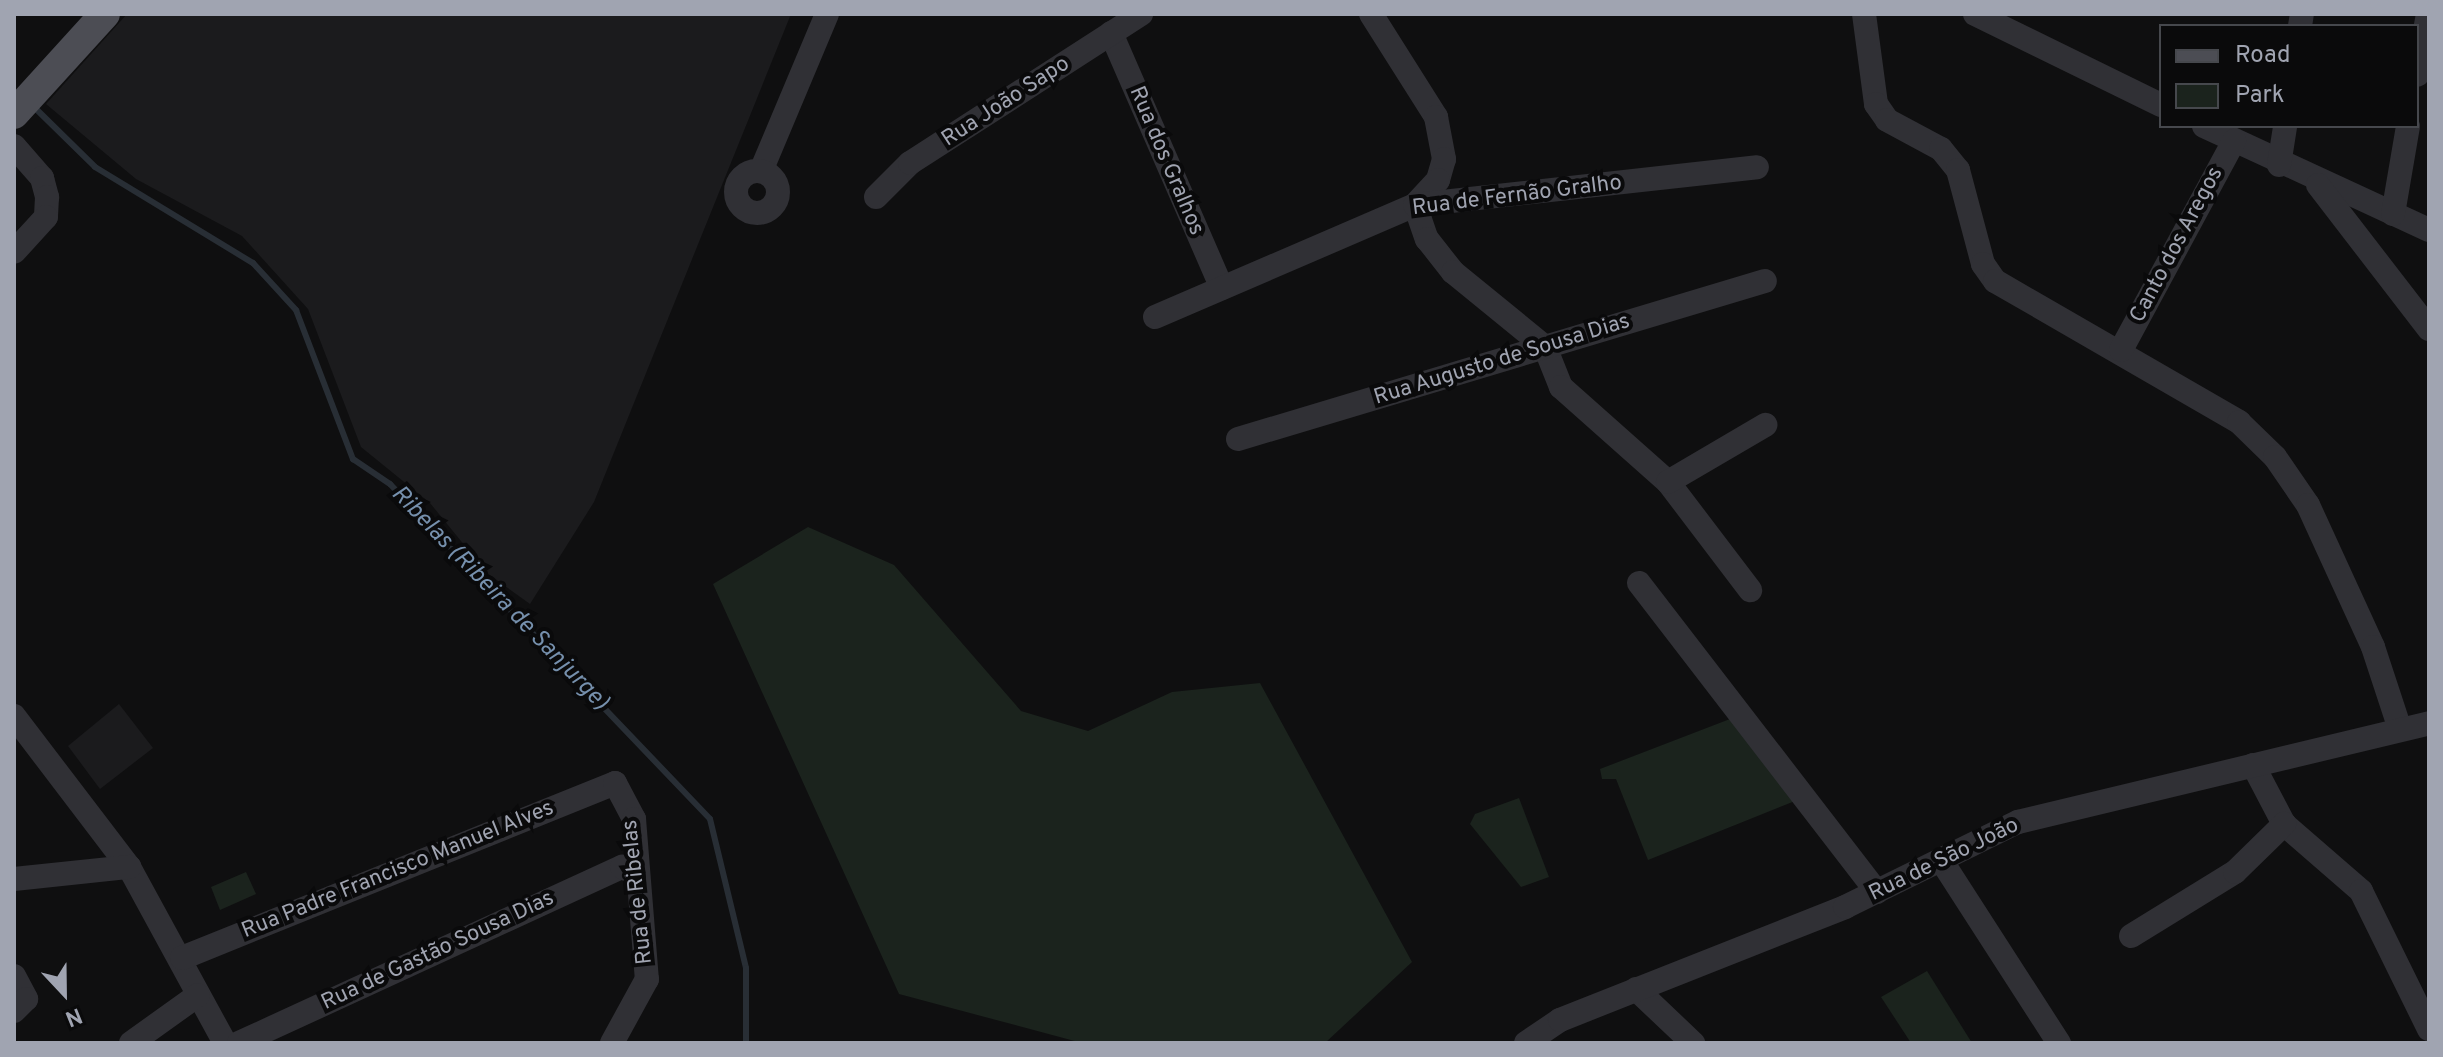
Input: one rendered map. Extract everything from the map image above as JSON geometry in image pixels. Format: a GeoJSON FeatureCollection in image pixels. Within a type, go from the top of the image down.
{"type":"FeatureCollection","features":[{"type":"Feature","properties":{"kind":"main road"},"geometry":{"type":"LineString","coordinates":[[14,114],[105,14]]}},
{"type":"Feature","properties":{"kind":"street"},"geometry":{"type":"LineString","coordinates":[[761,171],[827,14]]}},
{"type":"Feature","properties":{"kind":"street","name":"Rua João Sapo"},"geometry":{"type":"LineString","coordinates":[[876,197],[910,163],[1141,14]]}},
{"type":"Feature","properties":{"kind":"street"},"geometry":{"type":"LineString","coordinates":[[1371,14],[1436,117],[1444,159],[1438,180],[1415,205],[1427,239],[1453,272],[1545,347],[1561,387],[1668,482],[1750,590]]}},
{"type":"Feature","properties":{"kind":"street"},"geometry":{"type":"LineString","coordinates":[[1864,14],[1876,104],[1887,120],[1941,149],[1958,170],[1983,264],[1995,281],[2121,350],[2239,422],[2275,457],[2308,505],[2373,647],[2400,729]]}},
{"type":"Feature","properties":{"kind":"street"},"geometry":{"type":"LineString","coordinates":[[1975,14],[2159,104]]}},
{"type":"Feature","properties":{"kind":"street"},"geometry":{"type":"LineString","coordinates":[[2419,64],[2428,14]]}},
{"type":"Feature","properties":{"kind":"street","name":"Rua dos Gralhos"},"geometry":{"type":"LineString","coordinates":[[1111,33],[1222,288]]}},
{"type":"Feature","properties":{"kind":"street"},"geometry":{"type":"LineString","coordinates":[[2208,128],[2318,185],[2429,230]]}},
{"type":"Feature","properties":{"kind":"street"},"geometry":{"type":"LineString","coordinates":[[2279,165],[2285,128]]}},
{"type":"Feature","properties":{"kind":"street"},"geometry":{"type":"LineString","coordinates":[[2393,214],[2408,128]]}},
{"type":"Feature","properties":{"kind":"street","name":"Canto dos Aregos"},"geometry":{"type":"LineString","coordinates":[[2121,350],[2234,141]]}},
{"type":"Feature","properties":{"kind":"street"},"geometry":{"type":"LineString","coordinates":[[14,146],[42,178],[47,197],[46,217],[14,252]]}},
{"type":"Feature","properties":{"kind":"street","name":"Rua de Fernão Gralho"},"geometry":{"type":"LineString","coordinates":[[1155,317],[1415,205],[1757,167]]}},
{"type":"Feature","properties":{"kind":"street"},"geometry":{"type":"LineString","coordinates":[[2318,185],[2429,329]]}},
{"type":"Feature","properties":{"kind":"street","name":"Rua Augusto de Sousa Dias"},"geometry":{"type":"LineString","coordinates":[[1238,439],[1765,281]]}},
{"type":"Feature","properties":{"kind":"street"},"geometry":{"type":"LineString","coordinates":[[1668,482],[1765,425]]}},
{"type":"Feature","properties":{"kind":"street"},"geometry":{"type":"LineString","coordinates":[[1639,583],[1877,892]]}},
{"type":"Feature","properties":{"kind":"street"},"geometry":{"type":"LineString","coordinates":[[14,716],[129,867],[182,958],[198,995],[225,1043]]}},
{"type":"Feature","properties":{"kind":"street","name":"Rua de São João"},"geometry":{"type":"LineString","coordinates":[[1526,1043],[1636,989],[1877,892],[1941,860],[2066,807],[2429,723]]}},
{"type":"Feature","properties":{"kind":"street"},"geometry":{"type":"LineString","coordinates":[[2253,765],[2284,824],[2361,891],[2429,1029]]}},
{"type":"Feature","properties":{"kind":"street","name":"Rua de Ribelas"},"geometry":{"type":"LineString","coordinates":[[612,1043],[647,979],[634,819],[615,783]]}},
{"type":"Feature","properties":{"kind":"street","name":"Rua Padre Francisco Manuel Alves"},"geometry":{"type":"LineString","coordinates":[[182,958],[615,783]]}},
{"type":"Feature","properties":{"kind":"street"},"geometry":{"type":"LineString","coordinates":[[2131,936],[2235,872],[2284,824]]}},
{"type":"Feature","properties":{"kind":"street"},"geometry":{"type":"LineString","coordinates":[[1941,860],[2059,1043]]}},
{"type":"Feature","properties":{"kind":"street"},"geometry":{"type":"LineString","coordinates":[[14,879],[129,867]]}},
{"type":"Feature","properties":{"kind":"street","name":"Rua de Gastão Sousa Dias"},"geometry":{"type":"LineString","coordinates":[[239,1043],[622,867],[638,874]]}},
{"type":"Feature","properties":{"kind":"street"},"geometry":{"type":"LineString","coordinates":[[14,976],[26,999],[14,1011]]}},
{"type":"Feature","properties":{"kind":"street"},"geometry":{"type":"LineString","coordinates":[[1636,989],[1693,1043]]}},
{"type":"Feature","properties":{"kind":"street"},"geometry":{"type":"LineString","coordinates":[[131,1043],[198,995]]}},
{"type":"Feature","properties":{"kind":"shaded area"},"geometry":{"type":"Polygon","coordinates":[[[127,14],[791,14],[594,502],[530,604],[487,573],[430,503],[361,447],[308,309],[242,236],[136,179],[46,104],[127,14]]]}},
{"type":"Feature","properties":{"kind":"shaded area"},"geometry":{"type":"Polygon","coordinates":[[[119,704],[153,748],[100,789],[68,746],[119,704]]]}},
{"type":"Feature","properties":{"kind":"green space"},"geometry":{"type":"Polygon","coordinates":[[[808,527],[894,565],[1021,711],[1088,731],[1172,692],[1260,683],[1412,962],[1325,1043],[1082,1043],[899,994],[713,584],[808,527]]]}},
{"type":"Feature","properties":{"kind":"green space"},"geometry":{"type":"Polygon","coordinates":[[[1730,719],[1795,801],[1648,860],[1616,779],[1602,779],[1600,769],[1730,719]]]}},
{"type":"Feature","properties":{"kind":"green space"},"geometry":{"type":"Polygon","coordinates":[[[1519,798],[1549,877],[1521,887],[1470,824],[1475,814],[1519,798]]]}},
{"type":"Feature","properties":{"kind":"green space"},"geometry":{"type":"Polygon","coordinates":[[[246,872],[256,894],[220,910],[211,887],[246,872]]]}},
{"type":"Feature","properties":{"kind":"green space"},"geometry":{"type":"Polygon","coordinates":[[[1927,971],[1972,1043],[1911,1043],[1881,997],[1927,971]]]}},
{"type":"Feature","properties":{"kind":"waterway","name":"Ribelas (Ribeira de Sanjurge)"},"geometry":{"type":"LineString","coordinates":[[33,106],[95,167],[253,263],[296,310],[353,459],[390,484],[710,819],[746,968],[746,1043]]}}]}
